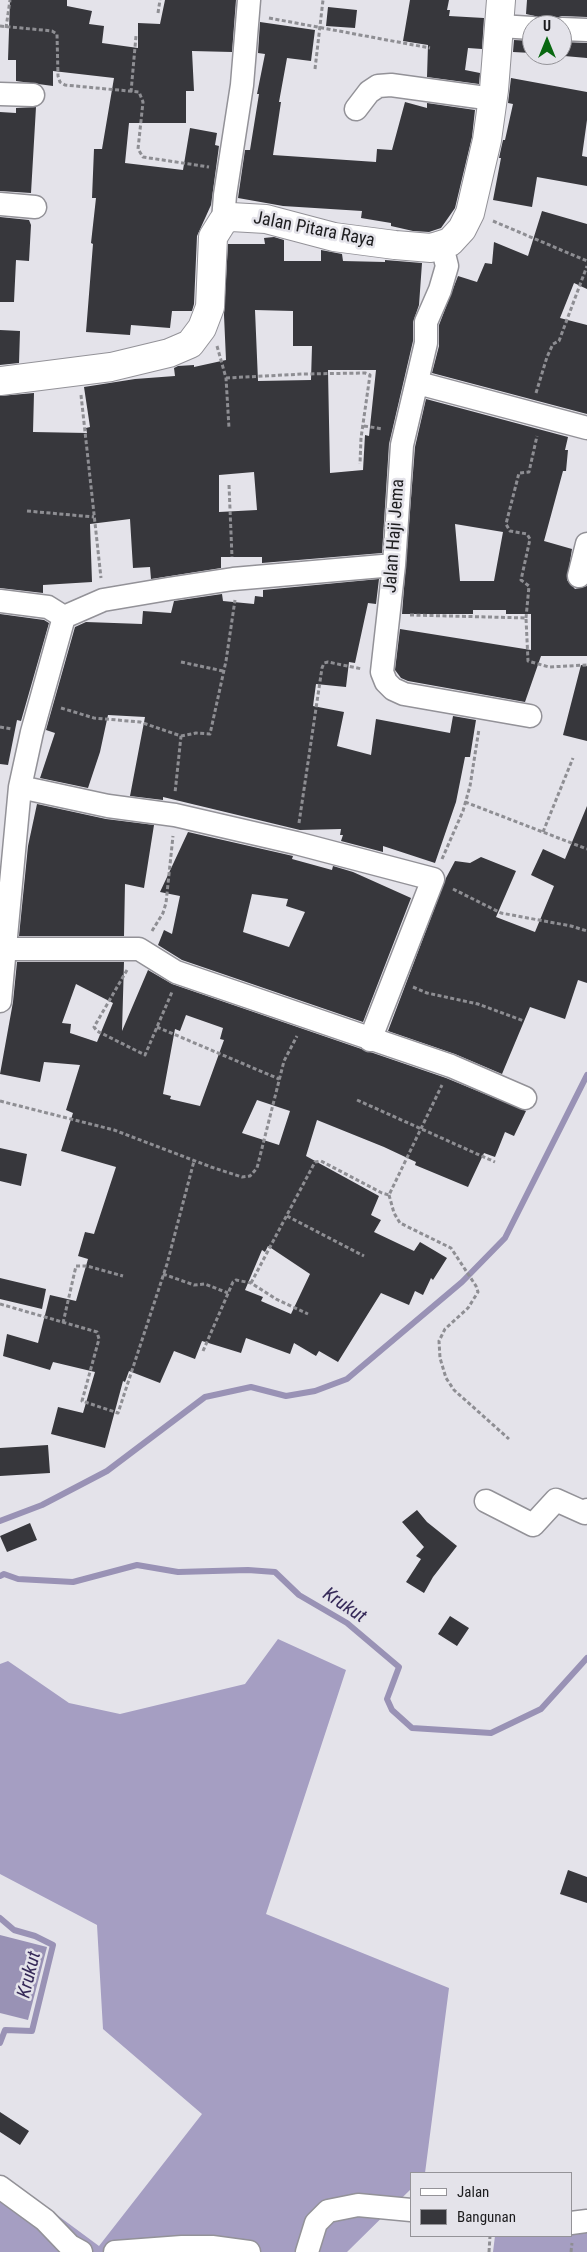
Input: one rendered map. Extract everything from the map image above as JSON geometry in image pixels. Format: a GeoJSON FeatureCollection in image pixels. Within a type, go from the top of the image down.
{"type":"FeatureCollection","features":[{"type":"Feature","properties":{"kind":"main road"},"geometry":{"type":"LineString","coordinates":[[442,246],[456,236],[470,213],[487,140],[493,99],[500,13]]}},
{"type":"Feature","properties":{"kind":"main road","name":"Jalan Pitara Raya"},"geometry":{"type":"LineString","coordinates":[[223,221],[236,216],[253,217],[334,237],[395,245],[431,248],[442,246]]}},
{"type":"Feature","properties":{"kind":"main road"},"geometry":{"type":"LineString","coordinates":[[0,380],[111,367],[169,353],[182,348],[197,338],[210,307],[213,237],[223,221]]}},
{"type":"Feature","properties":{"kind":"street"},"geometry":{"type":"LineString","coordinates":[[223,221],[237,126],[249,8]]}},
{"type":"Feature","properties":{"kind":"street"},"geometry":{"type":"LineString","coordinates":[[500,13],[522,23]]}},
{"type":"Feature","properties":{"kind":"street"},"geometry":{"type":"LineString","coordinates":[[572,29],[587,30]]}},
{"type":"Feature","properties":{"kind":"street"},"geometry":{"type":"LineString","coordinates":[[356,109],[369,92],[378,86],[391,85],[493,99]]}},
{"type":"Feature","properties":{"kind":"street"},"geometry":{"type":"LineString","coordinates":[[0,94],[33,95]]}},
{"type":"Feature","properties":{"kind":"street"},"geometry":{"type":"LineString","coordinates":[[0,204],[35,207]]}},
{"type":"Feature","properties":{"kind":"street","name":"Jalan Haji Jema"},"geometry":{"type":"LineString","coordinates":[[382,672],[394,565],[402,445],[418,383],[426,342],[426,322],[440,290],[447,266],[442,246]]}},
{"type":"Feature","properties":{"kind":"street"},"geometry":{"type":"LineString","coordinates":[[418,383],[587,428]]}},
{"type":"Feature","properties":{"kind":"street"},"geometry":{"type":"LineString","coordinates":[[579,576],[587,544]]}},
{"type":"Feature","properties":{"kind":"street"},"geometry":{"type":"LineString","coordinates":[[64,617],[103,600],[233,579],[394,565]]}},
{"type":"Feature","properties":{"kind":"street"},"geometry":{"type":"LineString","coordinates":[[0,601],[48,607],[64,617]]}},
{"type":"Feature","properties":{"kind":"street"},"geometry":{"type":"LineString","coordinates":[[0,1001],[2,949],[20,787],[40,701],[64,617]]}},
{"type":"Feature","properties":{"kind":"street"},"geometry":{"type":"LineString","coordinates":[[382,672],[386,682],[393,689],[404,694],[530,716]]}},
{"type":"Feature","properties":{"kind":"street"},"geometry":{"type":"LineString","coordinates":[[20,787],[108,806],[175,815],[296,843],[433,879],[370,1040]]}},
{"type":"Feature","properties":{"kind":"street"},"geometry":{"type":"LineString","coordinates":[[2,949],[139,949],[176,972],[307,1016],[370,1040],[451,1066],[525,1098]]}},
{"type":"Feature","properties":{"kind":"street"},"geometry":{"type":"LineString","coordinates":[[486,1501],[533,1525],[556,1500],[585,1513],[587,1510]]}},
{"type":"Feature","properties":{"kind":"street"},"geometry":{"type":"LineString","coordinates":[[0,2187],[45,2220],[70,2246],[81,2252]]}},
{"type":"Feature","properties":{"kind":"street"},"geometry":{"type":"LineString","coordinates":[[307,2252],[316,2223],[328,2211],[358,2205],[410,2210]]}},
{"type":"Feature","properties":{"kind":"street"},"geometry":{"type":"LineString","coordinates":[[572,2223],[587,2221]]}},
{"type":"Feature","properties":{"kind":"street"},"geometry":{"type":"LineString","coordinates":[[115,2252],[182,2247],[212,2247],[249,2252]]}},
{"type":"Feature","properties":{"kind":"path"},"geometry":{"type":"LineString","coordinates":[[6,28],[10,0]]}},
{"type":"Feature","properties":{"kind":"path"},"geometry":{"type":"LineString","coordinates":[[158,13],[160,0]]}},
{"type":"Feature","properties":{"kind":"path"},"geometry":{"type":"LineString","coordinates":[[315,69],[323,0]]}},
{"type":"Feature","properties":{"kind":"path"},"geometry":{"type":"LineString","coordinates":[[249,8],[320,27],[430,48]]}},
{"type":"Feature","properties":{"kind":"path"},"geometry":{"type":"LineString","coordinates":[[0,26],[52,31],[57,34],[58,76],[60,82],[64,85],[140,92],[142,96],[138,149],[140,154],[229,171]]}},
{"type":"Feature","properties":{"kind":"path"},"geometry":{"type":"LineString","coordinates":[[131,92],[136,36]]}},
{"type":"Feature","properties":{"kind":"path"},"geometry":{"type":"LineString","coordinates":[[470,213],[587,261]]}},
{"type":"Feature","properties":{"kind":"path"},"geometry":{"type":"LineString","coordinates":[[587,266],[559,341],[553,344],[547,357],[536,415],[529,472],[519,473],[506,524],[510,531],[527,534],[530,539],[521,580],[529,586],[526,618],[528,660],[549,667],[587,665]]}},
{"type":"Feature","properties":{"kind":"path"},"geometry":{"type":"LineString","coordinates":[[78,372],[103,600]]}},
{"type":"Feature","properties":{"kind":"path"},"geometry":{"type":"LineString","coordinates":[[229,428],[226,378],[365,373],[370,375],[360,464]]}},
{"type":"Feature","properties":{"kind":"path"},"geometry":{"type":"LineString","coordinates":[[40,701],[94,718],[140,722],[182,736],[196,733],[210,734],[235,604],[229,485]]}},
{"type":"Feature","properties":{"kind":"path"},"geometry":{"type":"LineString","coordinates":[[27,511],[94,516]]}},
{"type":"Feature","properties":{"kind":"path"},"geometry":{"type":"LineString","coordinates":[[388,615],[526,618]]}},
{"type":"Feature","properties":{"kind":"path"},"geometry":{"type":"LineString","coordinates":[[181,662],[223,671]]}},
{"type":"Feature","properties":{"kind":"path"},"geometry":{"type":"LineString","coordinates":[[296,843],[310,736],[324,663],[382,672]]}},
{"type":"Feature","properties":{"kind":"path"},"geometry":{"type":"LineString","coordinates":[[483,708],[465,802],[433,879],[501,913],[587,931]]}},
{"type":"Feature","properties":{"kind":"path"},"geometry":{"type":"LineString","coordinates":[[176,972],[174,987],[145,1055],[98,1031],[94,1027],[139,949],[163,913],[182,736]]}},
{"type":"Feature","properties":{"kind":"path"},"geometry":{"type":"LineString","coordinates":[[543,832],[573,758]]}},
{"type":"Feature","properties":{"kind":"path"},"geometry":{"type":"LineString","coordinates":[[465,802],[587,849]]}},
{"type":"Feature","properties":{"kind":"path"},"geometry":{"type":"LineString","coordinates":[[394,980],[427,993],[478,1004],[524,1021]]}},
{"type":"Feature","properties":{"kind":"path"},"geometry":{"type":"LineString","coordinates":[[0,1101],[114,1130],[242,1177],[254,1175],[258,1168],[284,1061],[307,1016]]}},
{"type":"Feature","properties":{"kind":"path"},"geometry":{"type":"LineString","coordinates":[[157,1027],[279,1080]]}},
{"type":"Feature","properties":{"kind":"path"},"geometry":{"type":"LineString","coordinates":[[451,1066],[422,1130],[389,1194],[394,1213],[400,1223],[452,1248],[476,1286],[478,1292],[468,1308],[445,1329],[439,1341],[440,1358],[446,1378],[454,1390],[509,1440]]}},
{"type":"Feature","properties":{"kind":"path"},"geometry":{"type":"LineString","coordinates":[[357,1100],[495,1162]]}},
{"type":"Feature","properties":{"kind":"path"},"geometry":{"type":"LineString","coordinates":[[0,1304],[98,1332],[99,1338],[82,1401],[118,1413],[163,1274],[194,1160]]}},
{"type":"Feature","properties":{"kind":"path"},"geometry":{"type":"LineString","coordinates":[[251,1283],[318,1160],[382,1194],[389,1194]]}},
{"type":"Feature","properties":{"kind":"path"},"geometry":{"type":"LineString","coordinates":[[287,1216],[364,1256]]}},
{"type":"Feature","properties":{"kind":"path"},"geometry":{"type":"LineString","coordinates":[[64,1323],[76,1266],[87,1266],[123,1276]]}},
{"type":"Feature","properties":{"kind":"path"},"geometry":{"type":"LineString","coordinates":[[163,1274],[194,1285],[205,1284],[228,1293]]}},
{"type":"Feature","properties":{"kind":"path"},"geometry":{"type":"LineString","coordinates":[[203,1351],[233,1282],[242,1280],[251,1283],[276,1299],[308,1314]]}},
{"type":"Feature","properties":{"kind":"path"},"geometry":{"type":"LineString","coordinates":[[489,2252],[490,2237]]}},
{"type":"Feature","properties":{"kind":"shaded area"},"geometry":{"type":"Polygon","coordinates":[[[278,1639],[346,1670],[266,1914],[449,1988],[425,2172],[410,2172],[410,2190],[347,2252],[0,2252],[0,2179],[3,2175],[99,2246],[202,2114],[103,2029],[97,1925],[0,1874],[0,1664],[8,1661],[69,1703],[120,1714],[245,1684],[278,1639]]]}},
{"type":"Feature","properties":{"kind":"shaded area"},"geometry":{"type":"Polygon","coordinates":[[[572,2226],[587,2228],[587,2252],[493,2252],[495,2237],[572,2237],[572,2226]]]}},
{"type":"Feature","properties":{"kind":"water"},"geometry":{"type":"Polygon","coordinates":[[[0,1935],[47,1947],[28,2020],[0,2013],[0,1935]]]}},
{"type":"Feature","properties":{"kind":"building"},"geometry":{"type":"Polygon","coordinates":[[[10,0],[67,0],[67,6],[92,11],[89,24],[104,26],[102,43],[138,48],[138,23],[160,24],[165,0],[236,0],[232,52],[192,51],[194,91],[186,91],[186,123],[129,123],[125,163],[183,170],[190,128],[217,133],[215,145],[219,146],[211,205],[197,236],[194,304],[192,311],[172,311],[170,328],[131,325],[130,335],[86,332],[93,244],[91,243],[96,198],[92,198],[94,149],[102,149],[114,78],[53,71],[53,86],[16,81],[16,60],[8,60],[10,0]]]}},
{"type":"Feature","properties":{"kind":"building"},"geometry":{"type":"Polygon","coordinates":[[[410,0],[449,0],[447,10],[450,10],[449,16],[484,18],[482,49],[468,48],[465,70],[480,73],[479,84],[427,77],[428,45],[403,41],[410,0]]]}},
{"type":"Feature","properties":{"kind":"building"},"geometry":{"type":"Polygon","coordinates":[[[527,0],[587,0],[587,17],[526,14],[527,0]]]}},
{"type":"Feature","properties":{"kind":"building"},"geometry":{"type":"Polygon","coordinates":[[[328,7],[357,10],[355,28],[326,26],[328,7]]]}},
{"type":"Feature","properties":{"kind":"building"},"geometry":{"type":"Polygon","coordinates":[[[260,22],[315,30],[311,61],[287,58],[279,102],[281,102],[273,155],[376,162],[377,149],[392,150],[405,102],[427,108],[427,103],[475,110],[472,137],[455,208],[441,228],[429,232],[413,231],[391,226],[391,223],[361,218],[362,211],[283,206],[238,198],[245,150],[250,150],[259,94],[257,94],[265,54],[258,53],[260,22]]]}},
{"type":"Feature","properties":{"kind":"building"},"geometry":{"type":"Polygon","coordinates":[[[514,40],[522,40],[522,52],[513,52],[514,40]]]}},
{"type":"Feature","properties":{"kind":"building"},"geometry":{"type":"Polygon","coordinates":[[[572,42],[587,43],[587,58],[572,57],[572,42]]]}},
{"type":"Feature","properties":{"kind":"building"},"geometry":{"type":"Polygon","coordinates":[[[511,78],[587,92],[587,120],[582,156],[587,157],[587,186],[537,177],[532,207],[493,200],[501,158],[499,158],[513,104],[508,103],[511,78]]]}},
{"type":"Feature","properties":{"kind":"building"},"geometry":{"type":"Polygon","coordinates":[[[36,107],[31,193],[0,191],[0,112],[16,113],[16,108],[36,107]]]}},
{"type":"Feature","properties":{"kind":"building"},"geometry":{"type":"Polygon","coordinates":[[[542,211],[587,224],[587,289],[574,283],[560,318],[587,325],[587,414],[432,373],[439,346],[439,325],[458,276],[477,282],[485,263],[492,264],[494,242],[528,256],[542,211]]]}},
{"type":"Feature","properties":{"kind":"building"},"geometry":{"type":"Polygon","coordinates":[[[0,217],[29,220],[31,225],[29,261],[16,260],[14,302],[0,302],[0,217]]]}},
{"type":"Feature","properties":{"kind":"building"},"geometry":{"type":"Polygon","coordinates":[[[274,237],[284,240],[284,261],[321,261],[321,250],[342,254],[343,261],[385,262],[385,260],[422,263],[419,305],[413,322],[413,341],[389,444],[382,553],[262,563],[262,557],[221,557],[221,568],[151,579],[150,567],[133,568],[130,519],[90,524],[92,582],[43,585],[43,593],[0,588],[0,396],[34,393],[33,432],[87,433],[86,428],[90,427],[84,387],[135,379],[175,376],[174,368],[178,366],[194,365],[194,367],[226,360],[224,315],[228,244],[265,244],[264,238],[274,237]],[[255,310],[258,381],[311,380],[312,346],[293,346],[293,311],[255,310]],[[328,370],[330,473],[363,470],[365,435],[369,436],[376,370],[328,370]],[[254,472],[219,475],[219,512],[257,510],[254,472]]]}},
{"type":"Feature","properties":{"kind":"building"},"geometry":{"type":"Polygon","coordinates":[[[0,330],[20,331],[19,363],[0,365],[0,330]]]}},
{"type":"Feature","properties":{"kind":"building"},"geometry":{"type":"Polygon","coordinates":[[[426,399],[568,437],[565,450],[568,450],[566,471],[563,471],[544,541],[572,549],[567,580],[575,589],[587,586],[587,656],[541,656],[525,702],[408,681],[401,678],[395,670],[400,629],[531,650],[531,614],[506,614],[506,610],[473,610],[473,614],[402,614],[415,447],[426,399]],[[455,524],[460,581],[494,581],[503,532],[455,524]]]}},
{"type":"Feature","properties":{"kind":"building"},"geometry":{"type":"Polygon","coordinates":[[[379,579],[376,604],[368,603],[355,663],[349,662],[346,687],[316,684],[313,706],[344,712],[337,746],[371,755],[376,719],[450,733],[453,716],[476,720],[470,757],[465,757],[456,802],[435,863],[383,846],[383,852],[341,841],[343,835],[340,835],[341,829],[300,830],[163,797],[163,800],[130,796],[145,717],[108,715],[100,752],[88,788],[40,778],[55,733],[46,730],[75,627],[86,622],[142,624],[143,611],[171,613],[174,601],[222,594],[223,601],[254,604],[255,596],[263,597],[263,590],[379,579]]]}},
{"type":"Feature","properties":{"kind":"building"},"geometry":{"type":"Polygon","coordinates":[[[0,614],[44,620],[49,623],[21,721],[17,720],[8,765],[0,764],[0,614]]]}},
{"type":"Feature","properties":{"kind":"building"},"geometry":{"type":"Polygon","coordinates":[[[581,665],[587,666],[587,741],[563,735],[581,665]]]}},
{"type":"Feature","properties":{"kind":"building"},"geometry":{"type":"Polygon","coordinates":[[[37,804],[106,819],[154,825],[144,888],[125,884],[124,936],[19,936],[28,846],[37,804]]]}},
{"type":"Feature","properties":{"kind":"building"},"geometry":{"type":"Polygon","coordinates":[[[587,806],[587,983],[578,980],[565,1019],[530,1007],[502,1074],[455,1054],[388,1031],[446,878],[455,861],[470,863],[481,857],[516,871],[496,917],[535,932],[554,886],[531,875],[543,849],[565,859],[587,806]]]}},
{"type":"Feature","properties":{"kind":"building"},"geometry":{"type":"Polygon","coordinates":[[[188,832],[293,856],[292,859],[332,870],[333,866],[353,872],[411,898],[363,1022],[182,960],[158,945],[164,930],[172,934],[180,896],[160,892],[188,832]],[[252,894],[243,932],[289,947],[305,912],[286,906],[288,899],[252,894]]]}},
{"type":"Feature","properties":{"kind":"building"},"geometry":{"type":"Polygon","coordinates":[[[17,962],[124,962],[122,1031],[148,970],[172,984],[446,1078],[526,1111],[514,1136],[505,1132],[495,1157],[484,1153],[468,1187],[415,1165],[416,1162],[384,1147],[317,1120],[306,1156],[379,1196],[371,1215],[381,1220],[374,1232],[414,1251],[420,1242],[447,1258],[433,1280],[431,1278],[423,1295],[415,1291],[409,1305],[381,1293],[338,1362],[319,1351],[316,1356],[294,1343],[290,1354],[246,1338],[241,1353],[202,1341],[195,1359],[174,1351],[160,1383],[129,1371],[125,1382],[123,1381],[105,1448],[51,1434],[58,1407],[83,1413],[95,1372],[53,1362],[50,1370],[3,1356],[7,1334],[38,1343],[50,1295],[76,1301],[88,1259],[78,1256],[85,1232],[94,1234],[116,1167],[61,1151],[73,1113],[66,1110],[80,1065],[44,1062],[40,1082],[0,1074],[13,1002],[17,962]],[[76,984],[62,1023],[71,1024],[70,1033],[97,1042],[113,1003],[76,984]],[[186,1015],[180,1031],[175,1029],[163,1094],[171,1096],[170,1099],[200,1106],[224,1040],[220,1039],[223,1028],[186,1015]],[[257,1100],[242,1133],[279,1145],[290,1111],[257,1100]],[[268,1246],[265,1252],[262,1250],[245,1290],[263,1297],[261,1301],[291,1314],[310,1274],[268,1246]]]}},
{"type":"Feature","properties":{"kind":"building"},"geometry":{"type":"Polygon","coordinates":[[[0,1148],[27,1154],[21,1186],[0,1181],[0,1148]]]}},
{"type":"Feature","properties":{"kind":"building"},"geometry":{"type":"Polygon","coordinates":[[[0,1278],[46,1289],[42,1309],[0,1299],[0,1278]]]}},
{"type":"Feature","properties":{"kind":"building"},"geometry":{"type":"Polygon","coordinates":[[[48,1445],[50,1473],[0,1476],[0,1448],[48,1445]]]}},
{"type":"Feature","properties":{"kind":"building"},"geometry":{"type":"Polygon","coordinates":[[[417,1510],[427,1522],[457,1546],[433,1577],[424,1593],[406,1582],[421,1559],[416,1556],[424,1547],[402,1522],[417,1510]]]}},
{"type":"Feature","properties":{"kind":"building"},"geometry":{"type":"Polygon","coordinates":[[[30,1523],[37,1540],[7,1552],[0,1536],[30,1523]]]}},
{"type":"Feature","properties":{"kind":"building"},"geometry":{"type":"Polygon","coordinates":[[[450,1616],[469,1628],[457,1646],[438,1634],[450,1616]]]}},
{"type":"Feature","properties":{"kind":"building"},"geometry":{"type":"Polygon","coordinates":[[[568,1870],[587,1877],[587,1903],[560,1894],[568,1870]]]}},
{"type":"Feature","properties":{"kind":"building"},"geometry":{"type":"Polygon","coordinates":[[[0,2112],[29,2131],[20,2145],[0,2132],[0,2112]]]}},
{"type":"Feature","properties":{"kind":"waterway"},"geometry":{"type":"LineString","coordinates":[[0,1521],[42,1505],[107,1471],[205,1397],[251,1387],[286,1396],[315,1391],[347,1379],[462,1282],[505,1238],[587,1075]]}},
{"type":"Feature","properties":{"kind":"waterway","name":"Krukut"},"geometry":{"type":"LineString","coordinates":[[0,1576],[4,1574],[18,1579],[73,1582],[137,1565],[178,1572],[248,1570],[275,1572],[299,1595],[347,1623],[399,1667],[387,1699],[392,1710],[412,1728],[491,1733],[541,1709],[587,1658]]}},
{"type":"Feature","properties":{"kind":"waterway","name":"Krukut"},"geometry":{"type":"LineString","coordinates":[[0,1918],[14,1930],[35,1936],[53,1945],[32,2031],[5,2030],[0,2043]]}}]}
